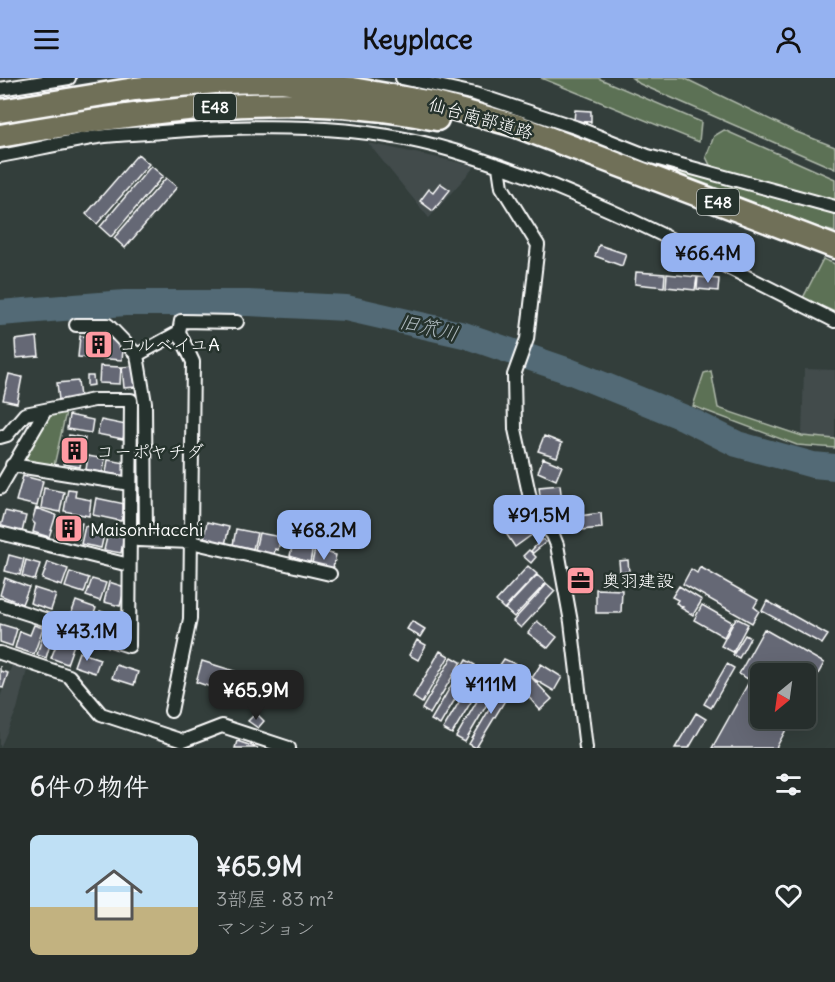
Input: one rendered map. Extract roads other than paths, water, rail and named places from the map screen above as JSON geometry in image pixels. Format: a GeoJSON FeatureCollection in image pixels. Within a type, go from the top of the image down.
{"type":"FeatureCollection","features":[{"type":"Feature","properties":{"kind":"highway","name":"仙台南部道路"},"geometry":{"type":"LineString","coordinates":[[0,111],[135,89],[215,82],[281,81],[352,89],[433,104],[514,125],[835,247]]}},
{"type":"Feature","properties":{"kind":"highway","name":"仙台南部道路"},"geometry":{"type":"LineString","coordinates":[[0,136],[154,112],[280,103],[346,107],[431,118],[602,158]]}},
{"type":"Feature","properties":{"kind":"street"},"geometry":{"type":"LineString","coordinates":[[0,89],[69,78]]}},
{"type":"Feature","properties":{"kind":"street"},"geometry":{"type":"LineString","coordinates":[[402,78],[475,94],[575,127],[648,156],[699,168],[835,207]]}},
{"type":"Feature","properties":{"kind":"street"},"geometry":{"type":"LineString","coordinates":[[0,156],[100,137],[244,128],[322,129],[390,137],[453,151],[526,174],[625,217],[835,321]]}},
{"type":"Feature","properties":{"kind":"street"},"geometry":{"type":"LineString","coordinates":[[498,167],[502,187],[538,245],[527,339],[514,375],[515,429],[530,498],[537,516],[553,535],[557,545],[571,622],[586,748]]}},
{"type":"Feature","properties":{"kind":"street"},"geometry":{"type":"LineString","coordinates":[[171,711],[190,619],[188,542],[193,362],[177,333],[180,321],[237,322]]}},
{"type":"Feature","properties":{"kind":"street"},"geometry":{"type":"LineString","coordinates":[[76,325],[108,325],[141,353],[150,540]]}},
{"type":"Feature","properties":{"kind":"street"},"geometry":{"type":"LineString","coordinates":[[141,353],[177,333]]}},
{"type":"Feature","properties":{"kind":"street"},"geometry":{"type":"LineString","coordinates":[[0,437],[7,435],[25,414],[93,400],[131,400],[129,646],[0,605]]}},
{"type":"Feature","properties":{"kind":"street"},"geometry":{"type":"LineString","coordinates":[[0,488],[45,411]]}},
{"type":"Feature","properties":{"kind":"street"},"geometry":{"type":"LineString","coordinates":[[12,465],[130,484]]}},
{"type":"Feature","properties":{"kind":"street"},"geometry":{"type":"LineString","coordinates":[[0,533],[129,565]]}},
{"type":"Feature","properties":{"kind":"street"},"geometry":{"type":"LineString","coordinates":[[131,540],[188,542],[330,574]]}},
{"type":"Feature","properties":{"kind":"street"},"geometry":{"type":"LineString","coordinates":[[0,652],[69,676],[101,714],[183,741],[222,726],[289,748]]}},
{"type":"Feature","properties":{"kind":"waterway","name":"旧笊川"},"geometry":{"type":"LineString","coordinates":[[0,313],[125,303],[248,303],[346,308],[464,335],[569,371],[685,418],[737,444],[813,465],[835,467]]}},
{"type":"Feature","properties":{"kind":"place","name":"コルベイユA"},"geometry":{"type":"Point","coordinates":[98,344]}},
{"type":"Feature","properties":{"kind":"place","name":"コーポヤチダ"},"geometry":{"type":"Point","coordinates":[75,451]}},
{"type":"Feature","properties":{"kind":"place","name":"MaisonHacchi"},"geometry":{"type":"Point","coordinates":[69,529]}},
{"type":"Feature","properties":{"kind":"place","name":"奥羽建設"},"geometry":{"type":"Point","coordinates":[581,580]}}]}
